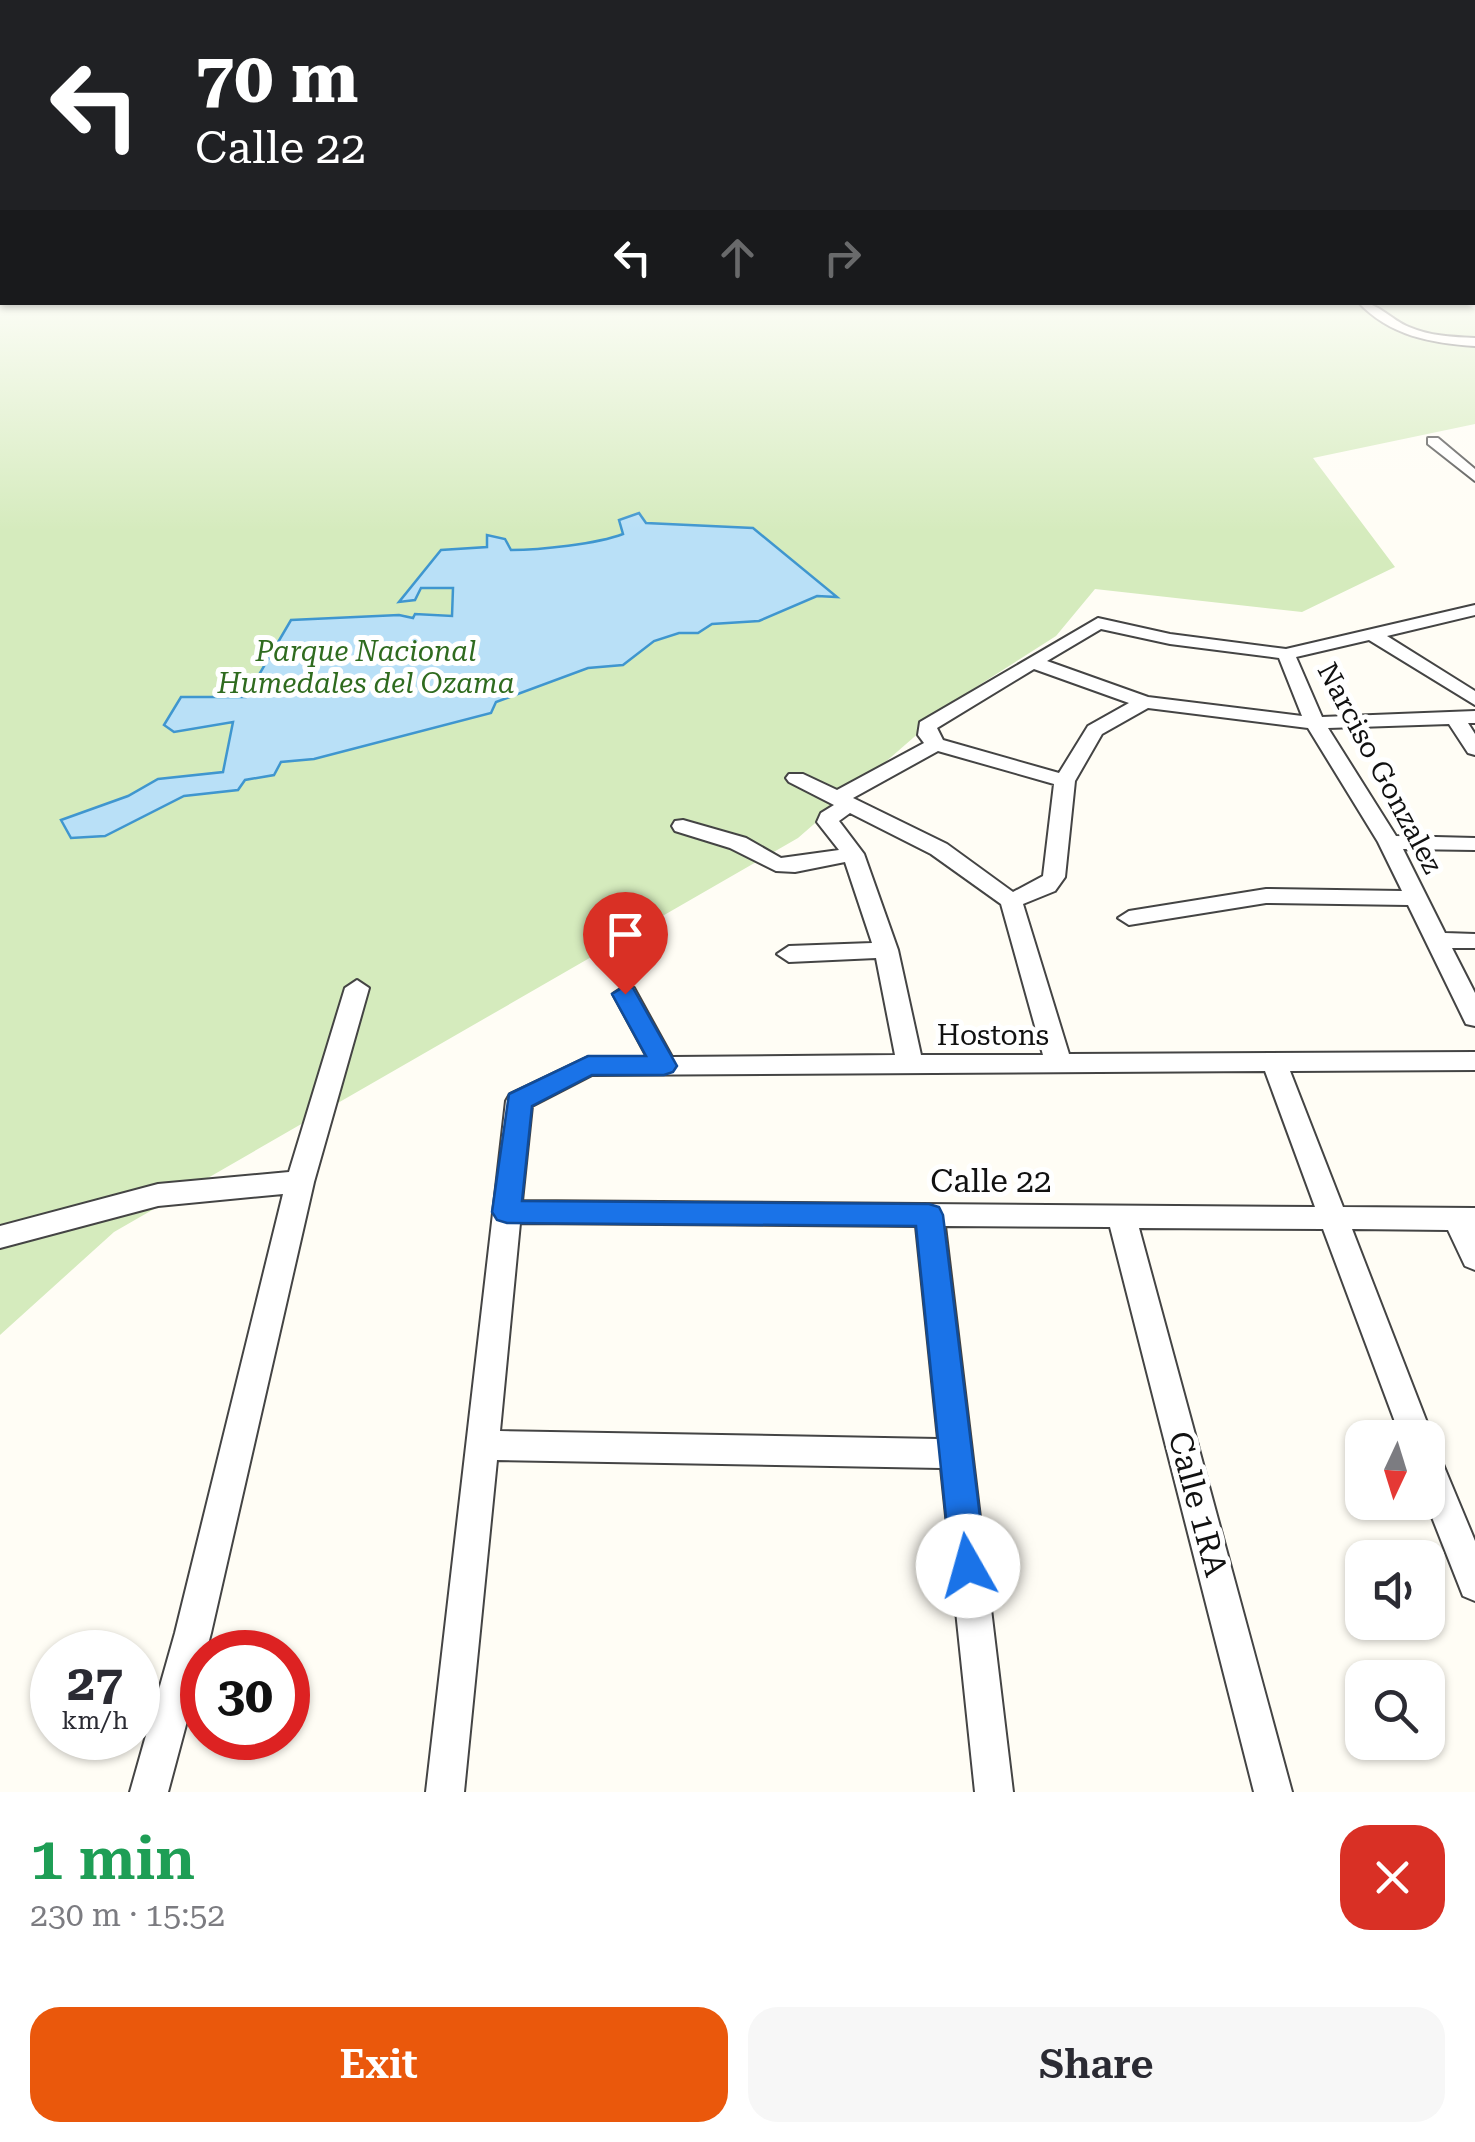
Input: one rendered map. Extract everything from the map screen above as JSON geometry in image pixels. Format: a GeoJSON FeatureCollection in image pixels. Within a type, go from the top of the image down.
{"type":"FeatureCollection","features":[{"type":"Feature","properties":{"kind":"street"},"geometry":{"type":"LineString","coordinates":[[1433,442],[1475,477]]}},
{"type":"Feature","properties":{"kind":"street"},"geometry":{"type":"LineString","coordinates":[[1065,781],[936,744],[928,735],[927,726],[1098,623],[1170,639],[1286,654],[1475,610]]}},
{"type":"Feature","properties":{"kind":"street"},"geometry":{"type":"LineString","coordinates":[[1375,636],[1475,698]]}},
{"type":"Feature","properties":{"kind":"street","name":"Narciso Gonzalez"},"geometry":{"type":"LineString","coordinates":[[1286,654],[1315,723],[1389,842],[1475,1018]]}},
{"type":"Feature","properties":{"kind":"street"},"geometry":{"type":"LineString","coordinates":[[1030,662],[1146,702],[1315,723],[1465,718],[1475,750]]}},
{"type":"Feature","properties":{"kind":"street"},"geometry":{"type":"LineString","coordinates":[[1010,902],[1047,886],[1054,877],[1065,781],[1095,730],[1146,702]]}},
{"type":"Feature","properties":{"kind":"street"},"geometry":{"type":"LineString","coordinates":[[910,1065],[886,950],[853,854],[828,822],[828,816],[842,802],[936,744]]}},
{"type":"Feature","properties":{"kind":"street"},"geometry":{"type":"LineString","coordinates":[[796,778],[939,850],[1010,902],[1058,1064]]}},
{"type":"Feature","properties":{"kind":"street"},"geometry":{"type":"LineString","coordinates":[[684,826],[738,843],[776,864],[795,865],[853,854]]}},
{"type":"Feature","properties":{"kind":"street"},"geometry":{"type":"LineString","coordinates":[[1389,842],[1475,844]]}},
{"type":"Feature","properties":{"kind":"street"},"geometry":{"type":"LineString","coordinates":[[1128,918],[1266,896],[1416,898]]}},
{"type":"Feature","properties":{"kind":"street"},"geometry":{"type":"LineString","coordinates":[[1438,940],[1475,940]]}},
{"type":"Feature","properties":{"kind":"street"},"geometry":{"type":"LineString","coordinates":[[789,954],[886,950]]}},
{"type":"Feature","properties":{"kind":"street"},"geometry":{"type":"LineString","coordinates":[[149,1792],[193,1633],[300,1182],[357,988]]}},
{"type":"Feature","properties":{"kind":"street"},"geometry":{"type":"LineString","coordinates":[[625,994],[664,1066]]}},
{"type":"Feature","properties":{"kind":"street","name":"Hostons"},"geometry":{"type":"LineString","coordinates":[[507,1212],[519,1101],[588,1066],[1475,1061]]}},
{"type":"Feature","properties":{"kind":"street"},"geometry":{"type":"LineString","coordinates":[[1275,1064],[1409,1420]]}},
{"type":"Feature","properties":{"kind":"street"},"geometry":{"type":"LineString","coordinates":[[0,1237],[158,1195],[300,1182]]}},
{"type":"Feature","properties":{"kind":"street"},"geometry":{"type":"LineString","coordinates":[[445,1792],[507,1212]]}},
{"type":"Feature","properties":{"kind":"street","name":"Calle 22"},"geometry":{"type":"LineString","coordinates":[[507,1212],[1466,1219]]}},
{"type":"Feature","properties":{"kind":"street"},"geometry":{"type":"LineString","coordinates":[[929,1215],[994,1792]]}},
{"type":"Feature","properties":{"kind":"street","name":"Calle 1RA"},"geometry":{"type":"LineString","coordinates":[[1122,1217],[1274,1792]]}},
{"type":"Feature","properties":{"kind":"street"},"geometry":{"type":"LineString","coordinates":[[1466,1219],[1475,1258]]}},
{"type":"Feature","properties":{"kind":"street"},"geometry":{"type":"LineString","coordinates":[[482,1445],[955,1454]]}},
{"type":"Feature","properties":{"kind":"street"},"geometry":{"type":"LineString","coordinates":[[1445,1500],[1464,1536],[1475,1584]]}},
{"type":"Feature","properties":{"kind":"green space","name":"Parque Nacional Humedales del Ozama"},"geometry":{"type":"Polygon","coordinates":[[[0,365],[1475,365],[1475,424],[1313,458],[1395,567],[1302,612],[1095,589],[1056,636],[959,698],[798,838],[114,1232],[0,1335],[0,365]]]}},
{"type":"Feature","properties":{"kind":"water"},"geometry":{"type":"Polygon","coordinates":[[[639,513],[646,523],[753,528],[837,597],[817,596],[759,621],[712,624],[698,633],[679,633],[654,641],[623,665],[588,668],[496,702],[491,713],[314,759],[281,762],[274,775],[245,780],[238,790],[184,796],[105,836],[71,838],[61,820],[128,796],[158,779],[223,772],[233,722],[174,732],[164,725],[181,697],[246,697],[291,620],[452,616],[453,588],[421,588],[415,600],[399,602],[441,550],[487,547],[487,535],[505,539],[511,550],[599,541],[623,534],[619,520],[639,513]]]}},
{"type":"Feature","properties":{"kind":"route"},"geometry":{"type":"LineString","coordinates":[[625,994],[664,1066],[588,1066],[519,1101],[507,1212],[929,1215],[968,1566]]}}]}
